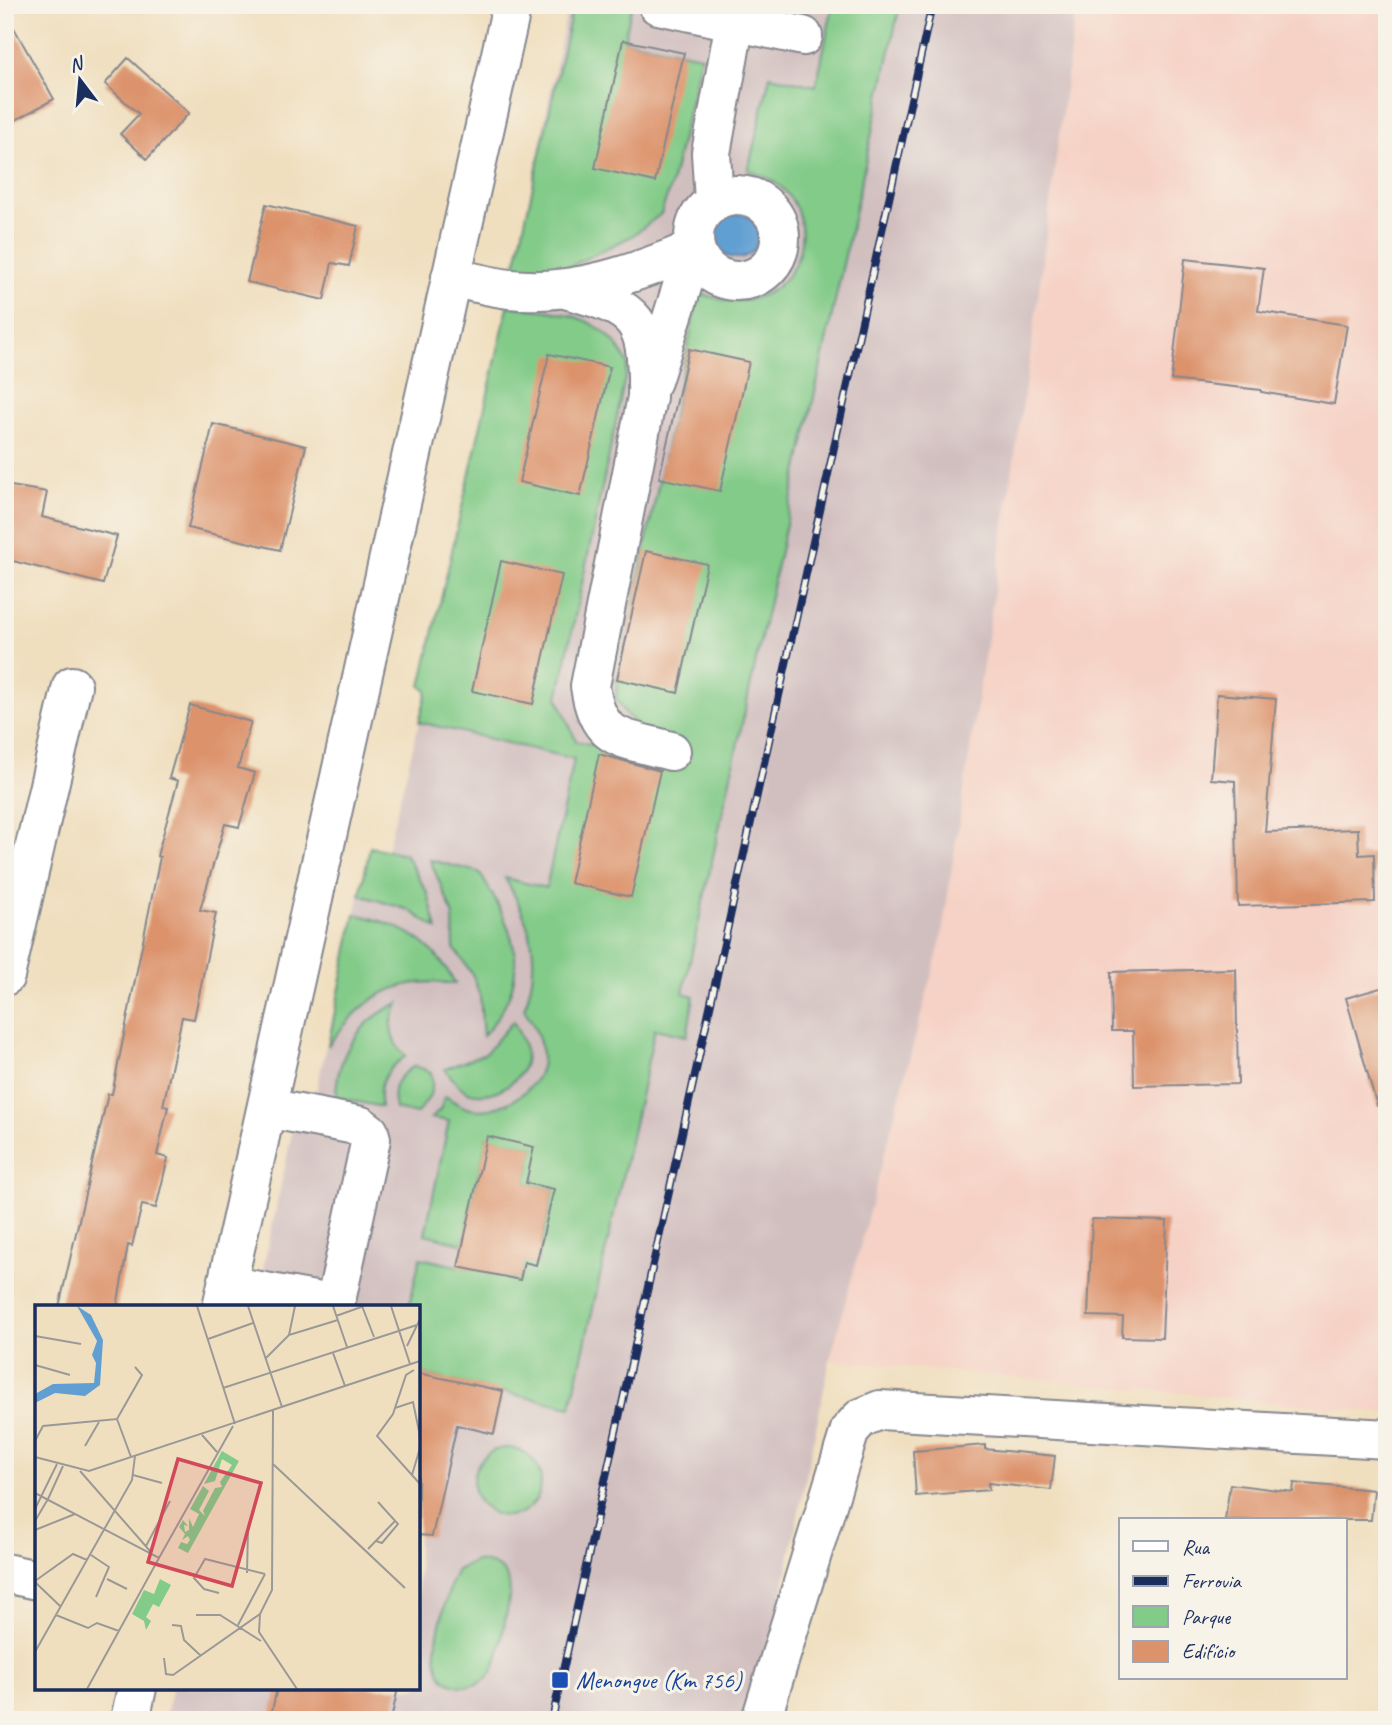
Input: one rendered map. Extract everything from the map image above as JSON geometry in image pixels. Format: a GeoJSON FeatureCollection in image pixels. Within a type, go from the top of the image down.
{"type":"FeatureCollection","features":[{"type":"Feature","properties":{"kind":"main road"},"geometry":{"type":"LineString","coordinates":[[267,1108],[361,1126],[369,1132],[371,1139],[337,1296],[330,1303],[225,1296],[512,5]]}},
{"type":"Feature","properties":{"kind":"main road"},"geometry":{"type":"LineString","coordinates":[[658,5],[737,13],[803,36]]}},
{"type":"Feature","properties":{"kind":"main road"},"geometry":{"type":"LineString","coordinates":[[714,201],[711,153],[737,13]]}},
{"type":"Feature","properties":{"kind":"main road"},"geometry":{"type":"LineString","coordinates":[[671,751],[611,734],[598,722],[590,686],[647,397],[694,249],[696,223],[714,201],[741,195],[755,199],[767,207],[778,226],[779,248],[773,262],[763,272],[736,281],[710,272],[694,249]]}},
{"type":"Feature","properties":{"kind":"main road"},"geometry":{"type":"LineString","coordinates":[[451,278],[511,289],[565,289],[646,270],[694,249]]}},
{"type":"Feature","properties":{"kind":"main road"},"geometry":{"type":"LineString","coordinates":[[565,289],[609,301],[635,319],[648,351],[647,397]]}},
{"type":"Feature","properties":{"kind":"main road"},"geometry":{"type":"LineString","coordinates":[[5,976],[72,686]]}},
{"type":"Feature","properties":{"kind":"main road"},"geometry":{"type":"LineString","coordinates":[[761,1720],[850,1430],[861,1418],[880,1410],[1387,1439]]}},
{"type":"Feature","properties":{"kind":"main road"},"geometry":{"type":"LineString","coordinates":[[5,1555],[35,1577]]}},
{"type":"Feature","properties":{"kind":"main road"},"geometry":{"type":"LineString","coordinates":[[5,1573],[35,1578]]}},
{"type":"Feature","properties":{"kind":"main road"},"geometry":{"type":"LineString","coordinates":[[130,1720],[137,1690]]}},
{"type":"Feature","properties":{"kind":"shaded area"},"geometry":{"type":"Polygon","coordinates":[[[568,5],[1076,5],[1033,336],[941,940],[830,1360],[756,1720],[165,1720],[172,1690],[420,1690],[420,1305],[255,1305],[301,1090],[316,1092],[370,847],[387,850],[427,691],[421,686],[508,306],[568,5]]]}},
{"type":"Feature","properties":{"kind":"shaded area"},"geometry":{"type":"Polygon","coordinates":[[[1076,5],[1387,5],[1387,1413],[830,1360],[941,940],[1033,336],[1076,5]]]}},
{"type":"Feature","properties":{"kind":"green space"},"geometry":{"type":"Polygon","coordinates":[[[573,5],[632,5],[624,40],[701,56],[671,185],[661,214],[632,236],[561,271],[514,271],[573,5]]]}},
{"type":"Feature","properties":{"kind":"green space"},"geometry":{"type":"Polygon","coordinates":[[[833,5],[900,5],[683,993],[694,996],[687,1036],[655,1029],[571,1407],[420,1373],[420,1305],[409,1305],[420,1258],[520,1280],[524,1262],[537,1265],[554,1189],[526,1183],[534,1147],[487,1137],[463,1244],[425,1234],[449,1121],[431,1118],[440,1110],[445,1096],[474,1110],[500,1106],[528,1088],[540,1070],[541,1046],[524,1009],[533,973],[531,941],[522,910],[505,878],[546,888],[574,759],[419,722],[427,691],[421,686],[508,306],[562,313],[593,324],[618,347],[628,364],[558,698],[576,741],[676,764],[625,713],[616,698],[617,679],[699,293],[738,301],[752,299],[770,291],[785,279],[795,264],[800,247],[801,229],[797,211],[788,194],[770,179],[748,170],[770,76],[816,86],[833,5]]]}},
{"type":"Feature","properties":{"kind":"green space"},"geometry":{"type":"Polygon","coordinates":[[[370,847],[405,854],[428,894],[437,929],[409,910],[360,895],[370,847]]]}},
{"type":"Feature","properties":{"kind":"green space"},"geometry":{"type":"Polygon","coordinates":[[[430,860],[479,872],[503,915],[510,935],[515,954],[515,973],[510,993],[500,1014],[483,1036],[480,996],[472,974],[454,948],[453,914],[430,860]]]}},
{"type":"Feature","properties":{"kind":"green space"},"geometry":{"type":"Polygon","coordinates":[[[355,914],[387,923],[414,937],[437,956],[455,984],[414,983],[381,994],[354,1015],[328,1046],[355,914]]]}},
{"type":"Feature","properties":{"kind":"green space"},"geometry":{"type":"Polygon","coordinates":[[[399,1003],[393,1017],[392,1031],[396,1044],[406,1056],[384,1077],[380,1090],[381,1107],[336,1097],[340,1066],[353,1040],[373,1018],[399,1003]]]}},
{"type":"Feature","properties":{"kind":"green space"},"geometry":{"type":"Polygon","coordinates":[[[513,1021],[525,1051],[525,1062],[517,1077],[503,1088],[485,1094],[468,1092],[461,1088],[445,1069],[486,1053],[513,1021]]]}},
{"type":"Feature","properties":{"kind":"green space"},"geometry":{"type":"Polygon","coordinates":[[[415,1066],[431,1072],[432,1085],[428,1100],[416,1114],[395,1109],[393,1095],[399,1078],[415,1066]]]}},
{"type":"Feature","properties":{"kind":"green space"},"geometry":{"type":"Polygon","coordinates":[[[507,1448],[520,1451],[531,1458],[538,1469],[541,1482],[538,1495],[531,1506],[520,1513],[507,1516],[494,1513],[483,1506],[476,1495],[473,1482],[476,1469],[483,1458],[494,1451],[507,1448]]]}},
{"type":"Feature","properties":{"kind":"green space"},"geometry":{"type":"Polygon","coordinates":[[[476,1561],[501,1569],[507,1577],[509,1596],[494,1668],[483,1681],[464,1686],[449,1682],[440,1673],[436,1659],[437,1643],[452,1580],[457,1570],[476,1561]]]}},
{"type":"Feature","properties":{"kind":"water"},"geometry":{"type":"Polygon","coordinates":[[[737,214],[752,221],[759,236],[752,251],[737,258],[722,251],[715,236],[722,221],[737,214]]]}},
{"type":"Feature","properties":{"kind":"building"},"geometry":{"type":"Polygon","coordinates":[[[5,12],[54,99],[5,126],[5,12]]]}},
{"type":"Feature","properties":{"kind":"building"},"geometry":{"type":"Polygon","coordinates":[[[623,40],[684,53],[655,182],[595,168],[623,40]]]}},
{"type":"Feature","properties":{"kind":"building"},"geometry":{"type":"Polygon","coordinates":[[[128,58],[189,113],[147,159],[120,134],[139,114],[105,84],[128,58]]]}},
{"type":"Feature","properties":{"kind":"building"},"geometry":{"type":"Polygon","coordinates":[[[266,204],[358,226],[349,266],[332,263],[324,300],[247,282],[266,204]]]}},
{"type":"Feature","properties":{"kind":"building"},"geometry":{"type":"Polygon","coordinates":[[[1185,259],[1264,268],[1258,311],[1347,325],[1334,404],[1261,390],[1171,380],[1185,259]]]}},
{"type":"Feature","properties":{"kind":"building"},"geometry":{"type":"Polygon","coordinates":[[[689,349],[749,362],[720,491],[659,478],[689,349]]]}},
{"type":"Feature","properties":{"kind":"building"},"geometry":{"type":"Polygon","coordinates":[[[549,354],[610,367],[580,496],[519,482],[549,354]]]}},
{"type":"Feature","properties":{"kind":"building"},"geometry":{"type":"Polygon","coordinates":[[[213,424],[306,446],[280,550],[188,528],[213,424]]]}},
{"type":"Feature","properties":{"kind":"building"},"geometry":{"type":"Polygon","coordinates":[[[5,485],[47,492],[42,517],[117,536],[103,584],[5,559],[5,485]]]}},
{"type":"Feature","properties":{"kind":"building"},"geometry":{"type":"Polygon","coordinates":[[[646,551],[707,564],[678,693],[617,679],[646,551]]]}},
{"type":"Feature","properties":{"kind":"building"},"geometry":{"type":"Polygon","coordinates":[[[501,561],[562,575],[533,704],[472,691],[501,561]]]}},
{"type":"Feature","properties":{"kind":"building"},"geometry":{"type":"Polygon","coordinates":[[[1217,694],[1276,699],[1265,832],[1358,829],[1359,855],[1374,854],[1375,902],[1238,906],[1235,781],[1211,779],[1217,694]]]}},
{"type":"Feature","properties":{"kind":"building"},"geometry":{"type":"Polygon","coordinates":[[[190,705],[251,722],[238,768],[255,773],[239,827],[225,824],[200,910],[216,913],[194,1019],[182,1017],[163,1106],[168,1107],[157,1155],[168,1158],[156,1208],[142,1205],[132,1246],[128,1245],[117,1305],[59,1305],[108,1094],[112,1094],[160,857],[157,856],[178,781],[169,778],[190,705]]]}},
{"type":"Feature","properties":{"kind":"building"},"geometry":{"type":"Polygon","coordinates":[[[599,754],[660,771],[631,897],[570,883],[599,754]]]}},
{"type":"Feature","properties":{"kind":"building"},"geometry":{"type":"Polygon","coordinates":[[[1236,969],[1238,1084],[1134,1086],[1133,1031],[1112,1031],[1111,972],[1236,969]]]}},
{"type":"Feature","properties":{"kind":"building"},"geometry":{"type":"Polygon","coordinates":[[[1387,986],[1387,1105],[1377,1106],[1346,998],[1387,986]]]}},
{"type":"Feature","properties":{"kind":"building"},"geometry":{"type":"Polygon","coordinates":[[[487,1136],[534,1147],[526,1183],[554,1189],[536,1265],[524,1262],[520,1280],[458,1267],[487,1136]]]}},
{"type":"Feature","properties":{"kind":"building"},"geometry":{"type":"Polygon","coordinates":[[[1092,1219],[1167,1221],[1162,1338],[1122,1337],[1123,1317],[1088,1316],[1092,1219]]]}},
{"type":"Feature","properties":{"kind":"building"},"geometry":{"type":"Polygon","coordinates":[[[420,1373],[503,1391],[494,1434],[457,1425],[432,1536],[420,1535],[420,1373]]]}},
{"type":"Feature","properties":{"kind":"building"},"geometry":{"type":"Polygon","coordinates":[[[985,1445],[985,1449],[1055,1456],[1051,1490],[988,1483],[989,1490],[916,1496],[913,1451],[985,1445]]]}},
{"type":"Feature","properties":{"kind":"building"},"geometry":{"type":"Polygon","coordinates":[[[1294,1483],[1374,1490],[1371,1520],[1225,1518],[1230,1484],[1293,1492],[1294,1483]]]}},
{"type":"Feature","properties":{"kind":"building"},"geometry":{"type":"Polygon","coordinates":[[[277,1690],[398,1690],[391,1720],[270,1720],[277,1690]]]}},
{"type":"Feature","properties":{"kind":"railway"},"geometry":{"type":"LineString","coordinates":[[552,1720],[932,5]]}},
{"type":"Feature","properties":{"kind":"place","name":"Menongue (Km 756)"},"geometry":{"type":"Point","coordinates":[560,1680]}}]}
